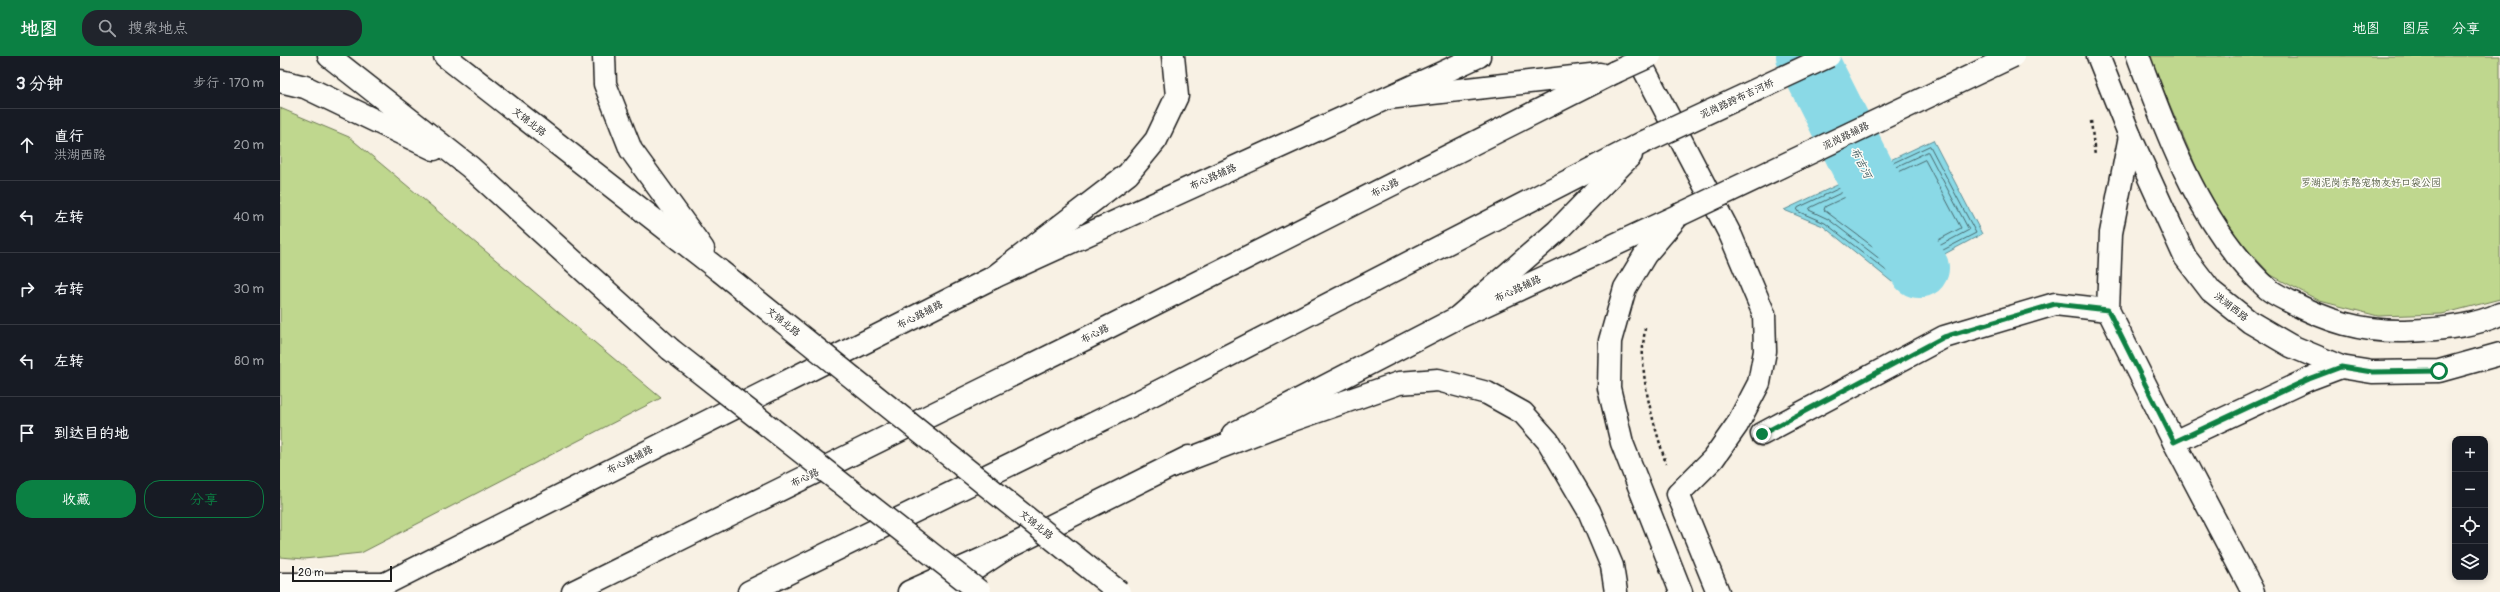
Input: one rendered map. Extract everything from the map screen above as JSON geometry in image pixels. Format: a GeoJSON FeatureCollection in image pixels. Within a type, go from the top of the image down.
{"type":"FeatureCollection","features":[{"type":"Feature","properties":{"kind":"main road"},"geometry":{"type":"LineString","coordinates":[[329,56],[470,167],[670,349],[980,592]]}},
{"type":"Feature","properties":{"kind":"main road","name":"文锦北路"},"geometry":{"type":"LineString","coordinates":[[444,56],[720,271],[1119,592]]}},
{"type":"Feature","properties":{"kind":"main road"},"geometry":{"type":"LineString","coordinates":[[604,56],[605,84],[631,150],[720,271]]}},
{"type":"Feature","properties":{"kind":"main road"},"geometry":{"type":"LineString","coordinates":[[994,277],[1128,174],[1156,140],[1177,96],[1173,56]]}},
{"type":"Feature","properties":{"kind":"main road","name":"布心路辅路"},"geometry":{"type":"LineString","coordinates":[[377,588],[994,277],[1479,56]]}},
{"type":"Feature","properties":{"kind":"main road"},"geometry":{"type":"LineString","coordinates":[[1637,56],[1731,236],[1764,314],[1765,351],[1759,383],[1737,425],[1713,459],[1678,494],[1718,592]]}},
{"type":"Feature","properties":{"kind":"main road"},"geometry":{"type":"LineString","coordinates":[[1388,98],[1615,72],[1650,56]]}},
{"type":"Feature","properties":{"kind":"main road","name":"泥岗路跨布吉河桥"},"geometry":{"type":"LineString","coordinates":[[1644,142],[1829,56]]}},
{"type":"Feature","properties":{"kind":"main road","name":"泥岗路辅路"},"geometry":{"type":"LineString","coordinates":[[1679,215],[2013,56]]}},
{"type":"Feature","properties":{"kind":"main road","name":"洪湖西路"},"geometry":{"type":"LineString","coordinates":[[2098,56],[2130,136],[2185,257],[2211,291],[2257,326],[2291,346],[2341,367],[2372,372],[2439,371],[2500,354]]}},
{"type":"Feature","properties":{"kind":"main road"},"geometry":{"type":"LineString","coordinates":[[2138,56],[2162,121],[2210,220],[2237,256],[2270,291],[2318,317],[2376,332],[2441,329],[2500,314]]}},
{"type":"Feature","properties":{"kind":"main road","name":"布心路"},"geometry":{"type":"LineString","coordinates":[[573,592],[1085,339],[1615,72]]}},
{"type":"Feature","properties":{"kind":"main road"},"geometry":{"type":"LineString","coordinates":[[280,81],[305,87],[470,167]]}},
{"type":"Feature","properties":{"kind":"main road"},"geometry":{"type":"LineString","coordinates":[[2130,136],[2111,233],[2108,310],[2174,442],[2253,592]]}},
{"type":"Feature","properties":{"kind":"main road"},"geometry":{"type":"LineString","coordinates":[[1457,318],[1557,231],[1644,142]]}},
{"type":"Feature","properties":{"kind":"main road"},"geometry":{"type":"LineString","coordinates":[[749,592],[1140,401],[1644,142]]}},
{"type":"Feature","properties":{"kind":"main road"},"geometry":{"type":"LineString","coordinates":[[1679,215],[1645,255],[1625,288],[1610,341],[1609,388],[1622,443],[1681,592]]}},
{"type":"Feature","properties":{"kind":"main road","name":"布心路辅路"},"geometry":{"type":"LineString","coordinates":[[909,592],[1005,549],[1171,466],[1457,318],[1679,215]]}},
{"type":"Feature","properties":{"kind":"main road"},"geometry":{"type":"LineString","coordinates":[[1762,434],[1944,337],[2055,304],[2108,310]]}},
{"type":"Feature","properties":{"kind":"main road"},"geometry":{"type":"LineString","coordinates":[[2174,442],[2309,379],[2341,367]]}},
{"type":"Feature","properties":{"kind":"main road"},"geometry":{"type":"LineString","coordinates":[[1171,466],[1278,425],[1399,383],[1438,380],[1488,393],[1523,412],[1548,441],[1589,511],[1612,566],[1616,592]]}},
{"type":"Feature","properties":{"kind":"main road"},"geometry":{"type":"LineString","coordinates":[[940,592],[1005,549]]}},
{"type":"Feature","properties":{"kind":"main road"},"geometry":{"type":"LineString","coordinates":[[280,584],[377,588]]}},
{"type":"Feature","properties":{"kind":"path"},"geometry":{"type":"LineString","coordinates":[[1646,324],[1642,358],[1651,412],[1678,494]]}},
{"type":"Feature","properties":{"kind":"green space","name":"罗湖泥岗东路宠物友好口袋公园"},"geometry":{"type":"Polygon","coordinates":[[[2149,56],[2500,56],[2500,299],[2442,314],[2378,316],[2320,301],[2271,275],[2239,240],[2212,204],[2149,56]]]}},
{"type":"Feature","properties":{"kind":"green space"},"geometry":{"type":"Polygon","coordinates":[[[280,108],[349,137],[661,398],[361,553],[304,559],[280,557],[280,108]]]}},
{"type":"Feature","properties":{"kind":"water"},"geometry":{"type":"Polygon","coordinates":[[[1933,140],[1982,234],[1892,282],[1823,226],[1784,210],[1933,140]]]}},
{"type":"Feature","properties":{"kind":"waterway","name":"布吉河"},"geometry":{"type":"LineString","coordinates":[[1806,56],[1864,171],[1919,268]]}},
{"type":"Feature","properties":{"kind":"route"},"geometry":{"type":"LineString","coordinates":[[1762,434],[1852,384],[1944,337],[2055,304],[2108,310],[2174,442],[2309,379],[2341,367],[2372,372],[2439,371]]}}]}
